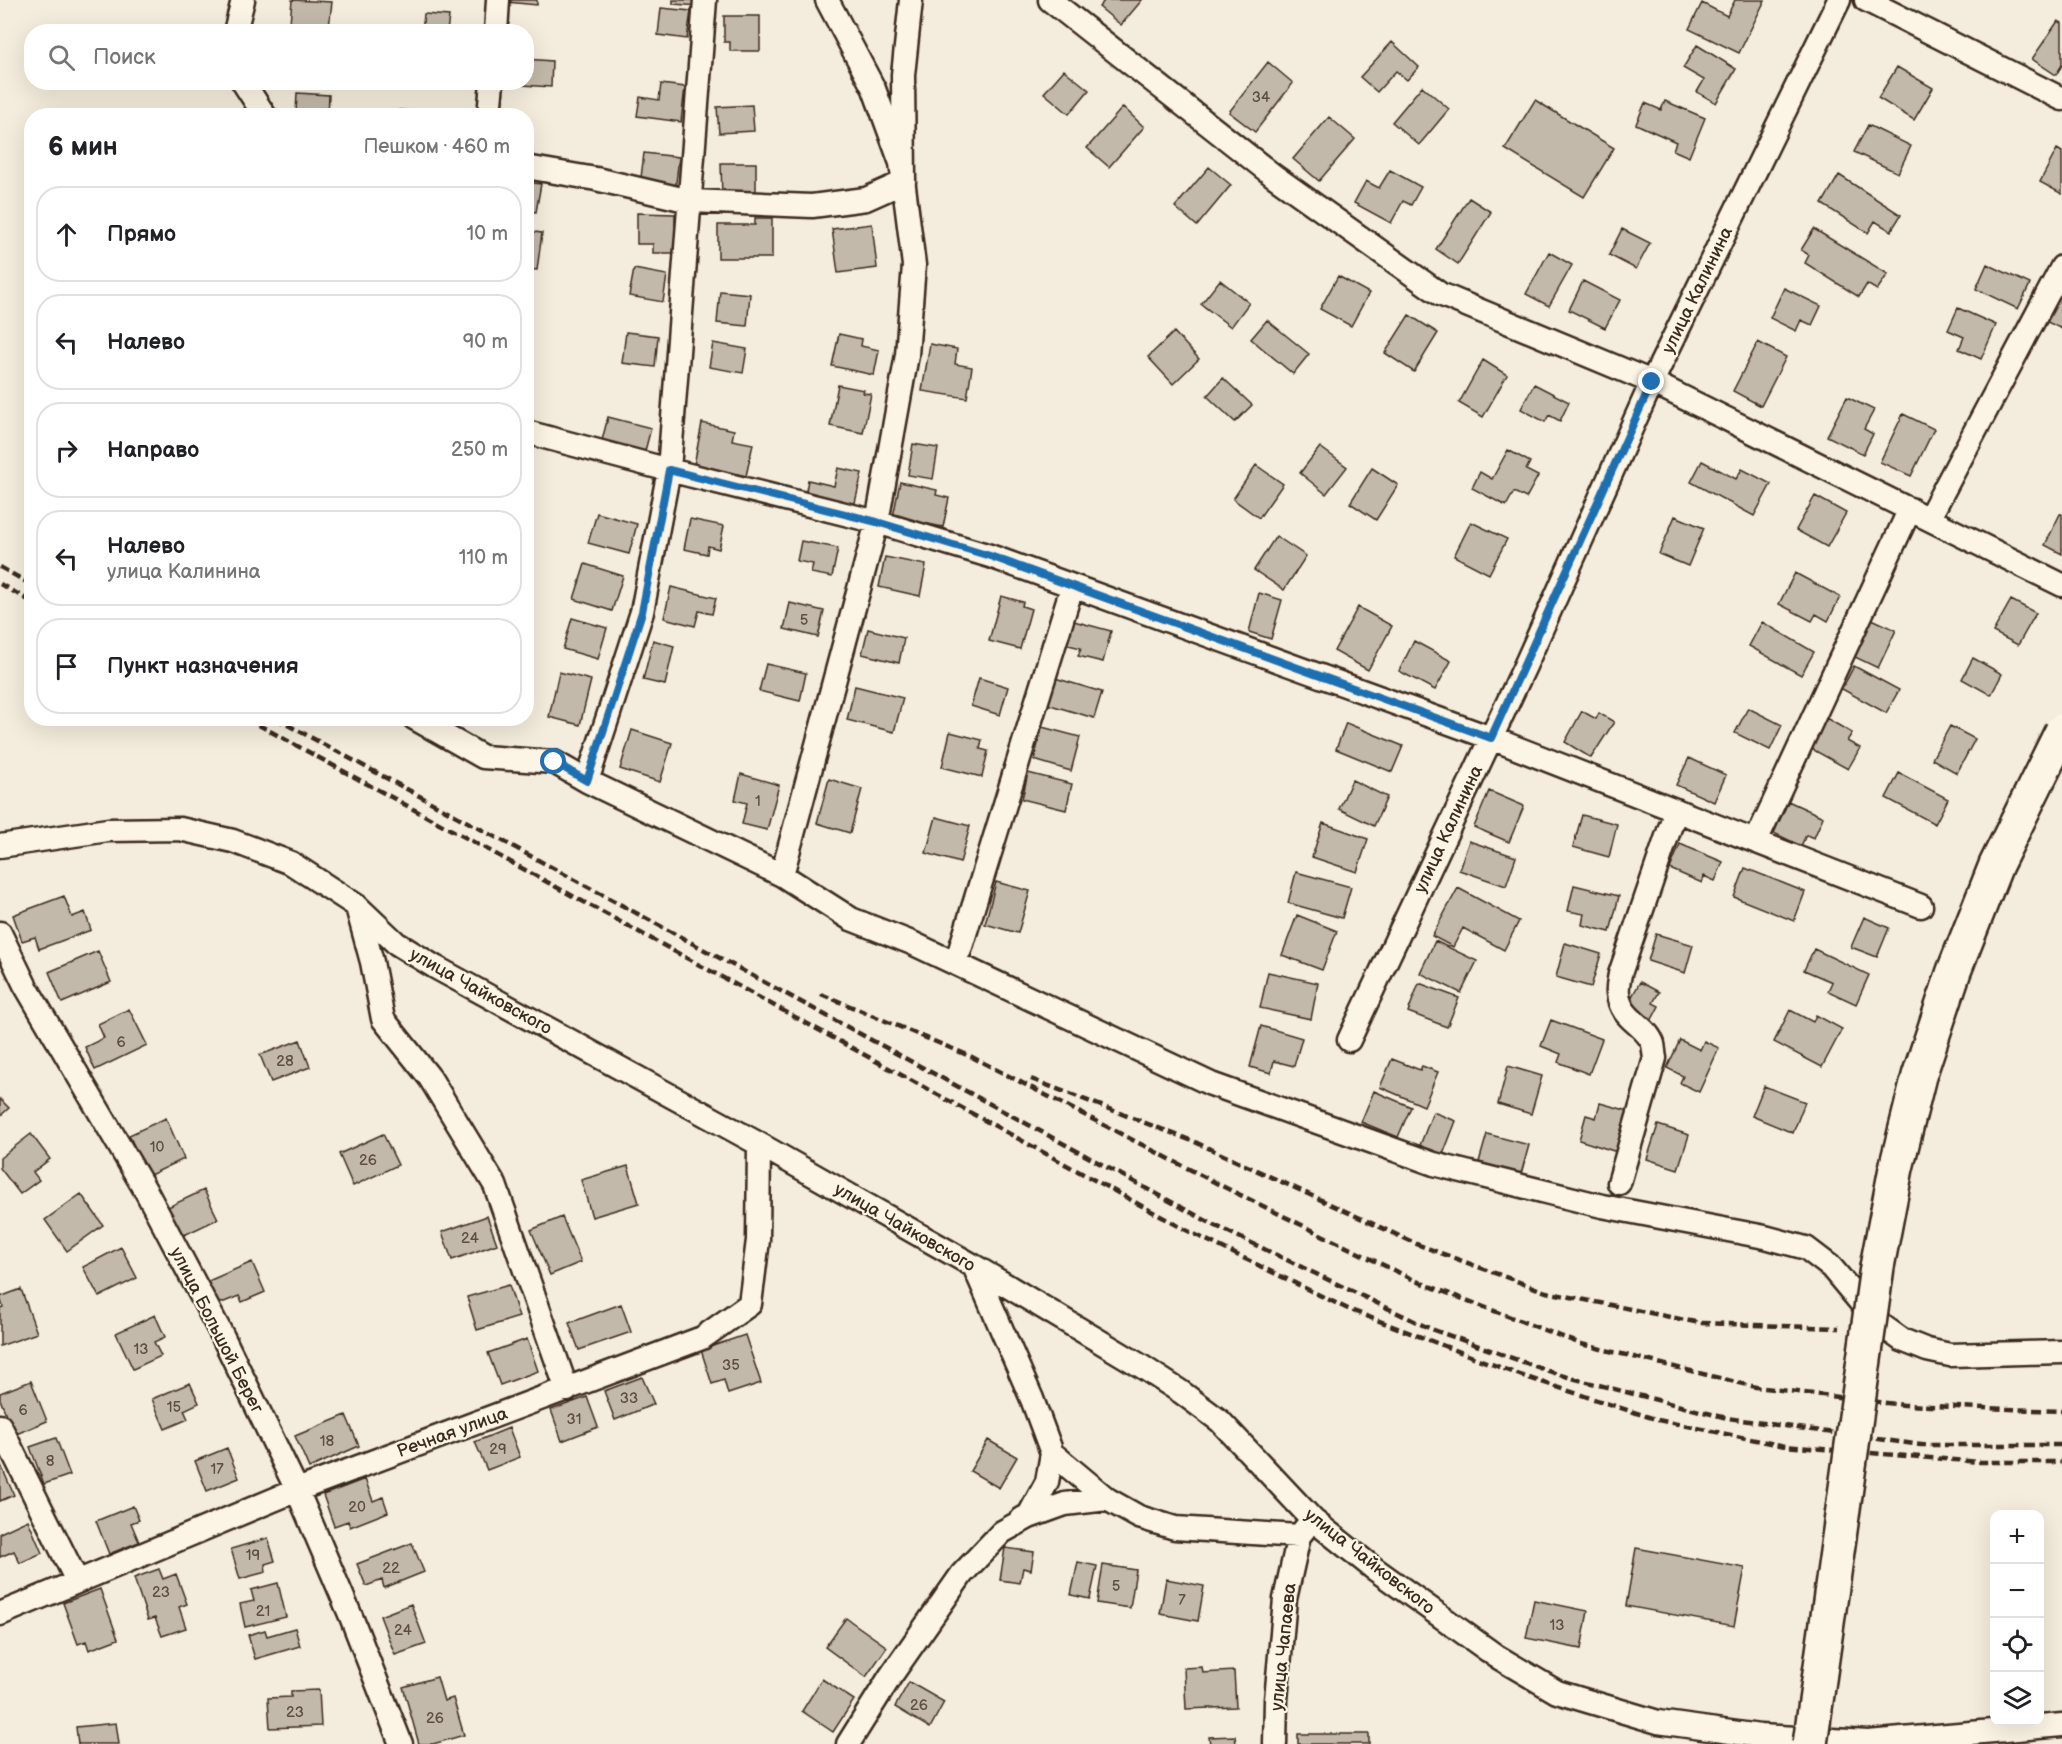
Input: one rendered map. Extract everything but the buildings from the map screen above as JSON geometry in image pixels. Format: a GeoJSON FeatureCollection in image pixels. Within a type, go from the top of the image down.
{"type":"FeatureCollection","features":[{"type":"Feature","properties":{"kind":"street"},"geometry":{"type":"LineString","coordinates":[[237,24],[243,0]]}},
{"type":"Feature","properties":{"kind":"street"},"geometry":{"type":"LineString","coordinates":[[496,24],[498,0]]}},
{"type":"Feature","properties":{"kind":"street"},"geometry":{"type":"LineString","coordinates":[[587,781],[642,612],[669,470],[705,0]]}},
{"type":"Feature","properties":{"kind":"street"},"geometry":{"type":"LineString","coordinates":[[782,875],[877,522],[907,355],[914,265],[901,163],[874,89],[827,0]]}},
{"type":"Feature","properties":{"kind":"street"},"geometry":{"type":"LineString","coordinates":[[904,182],[903,75],[911,0]]}},
{"type":"Feature","properties":{"kind":"street"},"geometry":{"type":"LineString","coordinates":[[1050,0],[1274,176],[1440,294],[1652,382],[2062,585]]}},
{"type":"Feature","properties":{"kind":"street","name":"улица Калинина"},"geometry":{"type":"LineString","coordinates":[[1350,1040],[1491,738],[1652,382],[1839,0]]}},
{"type":"Feature","properties":{"kind":"street"},"geometry":{"type":"LineString","coordinates":[[1866,0],[2062,99]]}},
{"type":"Feature","properties":{"kind":"street"},"geometry":{"type":"LineString","coordinates":[[248,90],[260,108]]}},
{"type":"Feature","properties":{"kind":"street"},"geometry":{"type":"LineString","coordinates":[[490,108],[491,90]]}},
{"type":"Feature","properties":{"kind":"street"},"geometry":{"type":"LineString","coordinates":[[534,168],[596,179],[690,201],[812,206],[866,199],[904,182]]}},
{"type":"Feature","properties":{"kind":"street"},"geometry":{"type":"LineString","coordinates":[[1756,841],[1919,514],[2062,267]]}},
{"type":"Feature","properties":{"kind":"street"},"geometry":{"type":"LineString","coordinates":[[534,434],[877,522],[990,556],[1491,738],[1921,906]]}},
{"type":"Feature","properties":{"kind":"street"},"geometry":{"type":"LineString","coordinates":[[960,950],[1072,587]]}},
{"type":"Feature","properties":{"kind":"street"},"geometry":{"type":"LineString","coordinates":[[428,726],[483,757],[554,762],[587,781],[782,875],[851,919],[912,943],[1210,1084],[1434,1164],[1602,1206],[1765,1237],[1806,1248],[1831,1267],[1877,1322],[1902,1340],[1927,1350],[1950,1355],[2062,1352]]}},
{"type":"Feature","properties":{"kind":"street"},"geometry":{"type":"LineString","coordinates":[[1810,1744],[1877,1267],[1896,1168],[1918,1076],[1954,970],[1996,865],[2062,731]]}},
{"type":"Feature","properties":{"kind":"street"},"geometry":{"type":"LineString","coordinates":[[1619,1183],[1655,1058],[1653,1043],[1645,1032],[1631,1021],[1622,1007],[1618,993],[1620,974],[1676,810]]}},
{"type":"Feature","properties":{"kind":"street","name":"улица Чайковского"},"geometry":{"type":"LineString","coordinates":[[0,846],[108,830],[180,829],[233,841],[291,863],[357,906],[396,943],[435,967],[759,1144],[974,1266],[1181,1392],[1220,1421],[1306,1528],[1372,1567],[1496,1656],[1557,1692],[1659,1722],[1760,1736],[1868,1742],[2062,1725]]}},
{"type":"Feature","properties":{"kind":"street"},"geometry":{"type":"LineString","coordinates":[[357,906],[372,962],[383,1018],[430,1078],[495,1185],[567,1390]]}},
{"type":"Feature","properties":{"kind":"street","name":"улица Большой Берег"},"geometry":{"type":"LineString","coordinates":[[0,933],[25,985],[147,1193],[223,1337],[297,1490],[352,1619],[401,1744]]}},
{"type":"Feature","properties":{"kind":"street","name":"Речная улица"},"geometry":{"type":"LineString","coordinates":[[0,1614],[297,1490],[702,1338],[750,1304],[758,1240],[759,1144]]}},
{"type":"Feature","properties":{"kind":"street"},"geometry":{"type":"LineString","coordinates":[[974,1266],[1032,1400],[1052,1453],[1107,1499],[1139,1517],[1175,1528],[1306,1528]]}},
{"type":"Feature","properties":{"kind":"street"},"geometry":{"type":"LineString","coordinates":[[0,1426],[77,1581]]}},
{"type":"Feature","properties":{"kind":"street"},"geometry":{"type":"LineString","coordinates":[[848,1744],[890,1677],[962,1574],[1002,1532],[1029,1515],[1047,1482],[1052,1453]]}},
{"type":"Feature","properties":{"kind":"street"},"geometry":{"type":"LineString","coordinates":[[1002,1532],[1029,1517],[1065,1504],[1107,1499]]}},
{"type":"Feature","properties":{"kind":"street","name":"улица Чапаева"},"geometry":{"type":"LineString","coordinates":[[1275,1744],[1276,1700],[1285,1599],[1306,1528]]}},
{"type":"Feature","properties":{"kind":"railway"},"geometry":{"type":"LineString","coordinates":[[0,567],[24,580]]}},
{"type":"Feature","properties":{"kind":"railway"},"geometry":{"type":"LineString","coordinates":[[0,584],[24,598]]}},
{"type":"Feature","properties":{"kind":"railway"},"geometry":{"type":"LineString","coordinates":[[261,726],[1186,1230],[1348,1309],[1520,1375],[1658,1420],[1785,1446],[1980,1462],[2062,1462]]}},
{"type":"Feature","properties":{"kind":"railway"},"geometry":{"type":"LineString","coordinates":[[290,726],[1216,1226],[1431,1329],[1560,1375],[1727,1418],[1921,1445],[2062,1445]]}},
{"type":"Feature","properties":{"kind":"railway"},"geometry":{"type":"LineString","coordinates":[[821,994],[972,1057],[1220,1185],[1416,1281],[1581,1344],[1756,1387],[1904,1405],[2062,1411]]}},
{"type":"Feature","properties":{"kind":"railway"},"geometry":{"type":"LineString","coordinates":[[1031,1079],[1195,1142],[1419,1245],[1546,1292],[1700,1323],[1839,1328]]}},
{"type":"Feature","properties":{"kind":"route"},"geometry":{"type":"LineString","coordinates":[[554,762],[587,781],[642,612],[669,470],[877,522],[990,556],[1491,738],[1652,382]]}}]}
